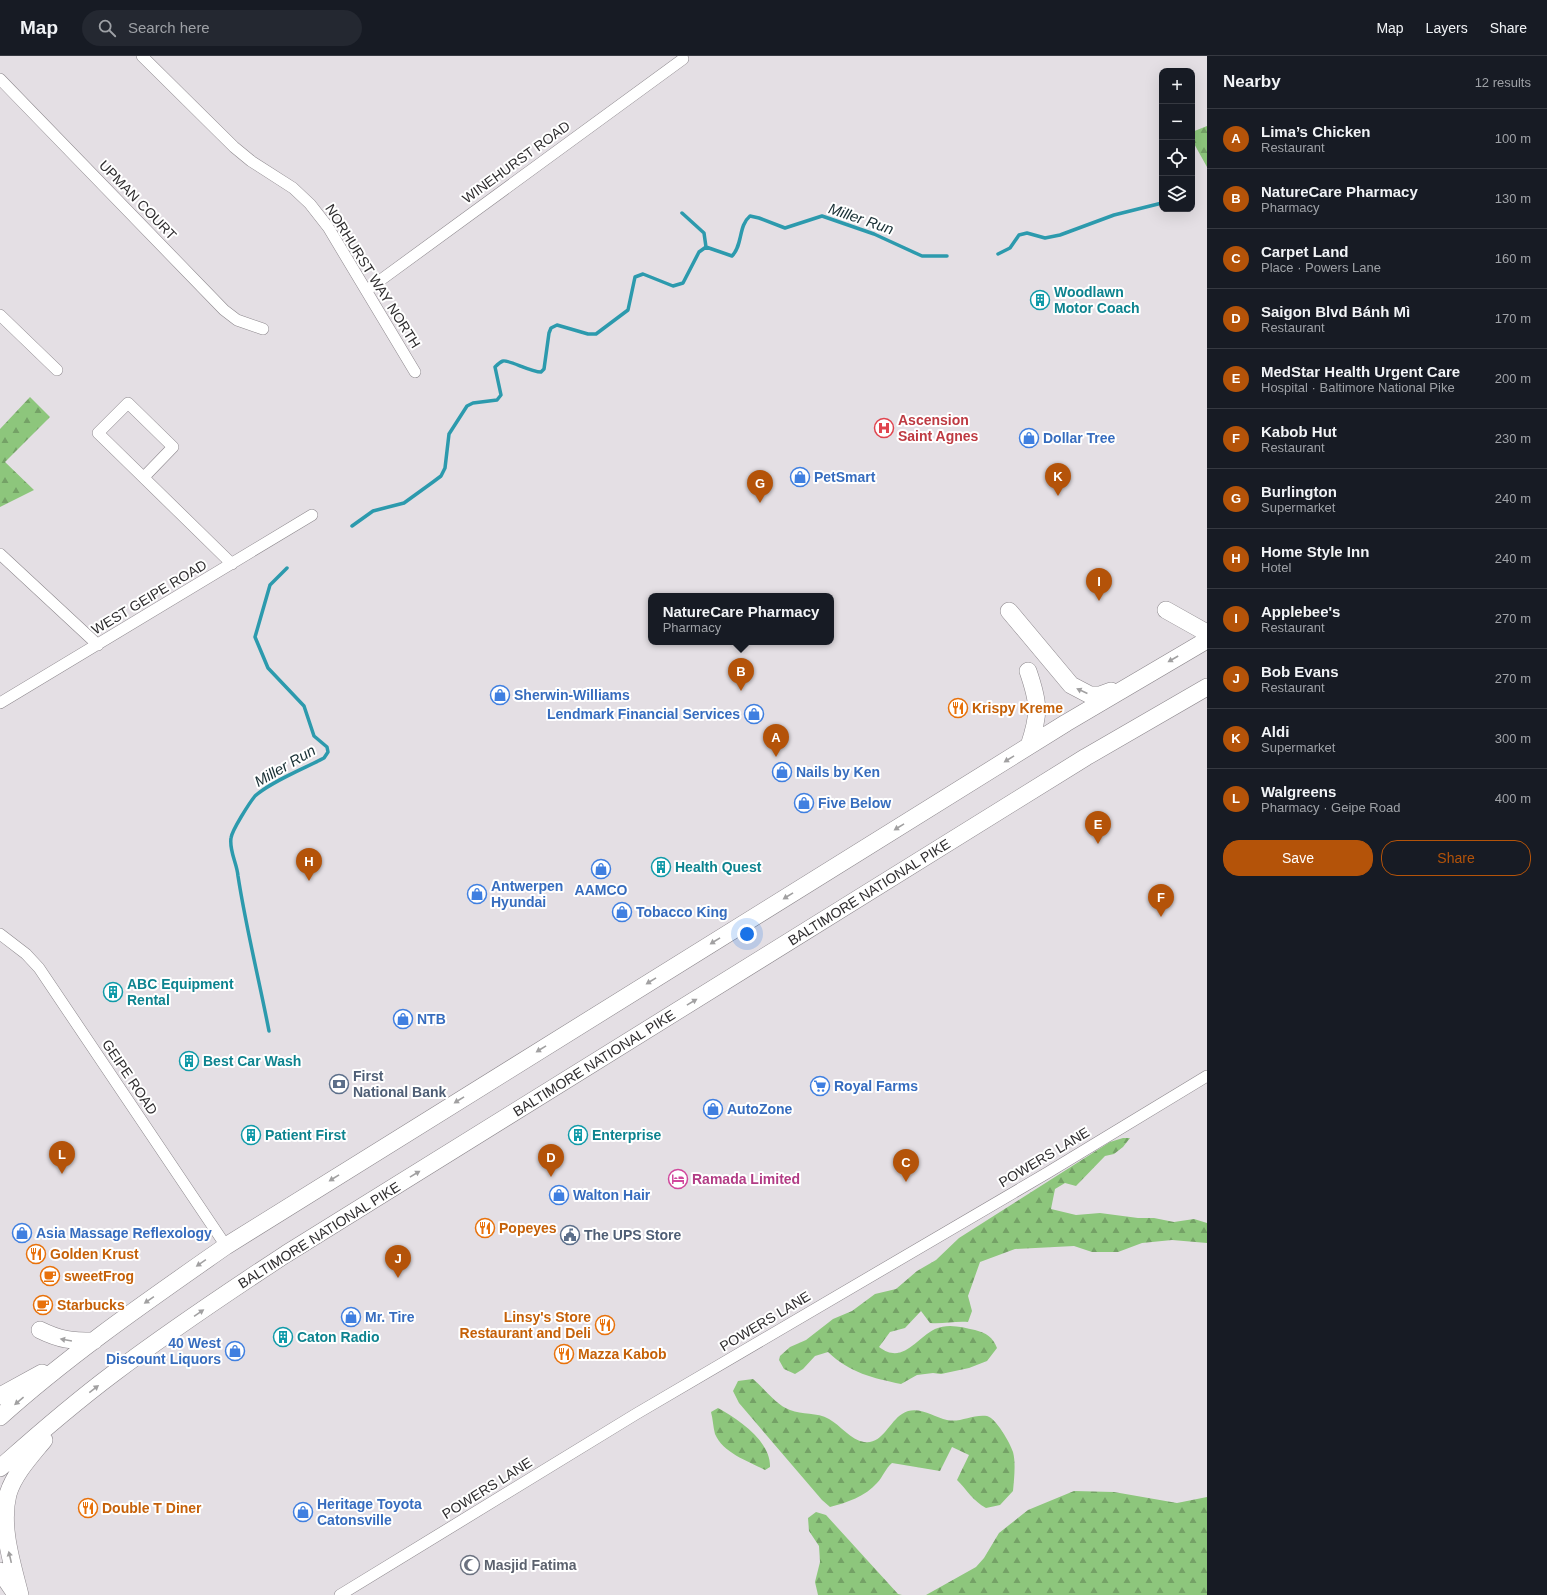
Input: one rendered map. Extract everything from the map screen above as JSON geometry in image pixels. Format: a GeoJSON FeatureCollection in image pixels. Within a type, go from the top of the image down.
{"type":"FeatureCollection","features":[{"type":"Feature","properties":{"kind":"main road"},"geometry":{"type":"LineString","coordinates":[[1166,610],[1207,633]]}},
{"type":"Feature","properties":{"kind":"main road"},"geometry":{"type":"LineString","coordinates":[[1009,611],[1071,685],[1080,691],[1090,695],[1100,695],[1144,676]]}},
{"type":"Feature","properties":{"kind":"main road"},"geometry":{"type":"LineString","coordinates":[[0,1417],[71,1358],[226,1246],[1029,746],[1144,676],[1207,640]]}},
{"type":"Feature","properties":{"kind":"main road"},"geometry":{"type":"LineString","coordinates":[[1028,671],[1038,705],[1037,722],[1029,746]]}},
{"type":"Feature","properties":{"kind":"main road","name":"BALTIMORE NATIONAL PIKE"},"geometry":{"type":"LineString","coordinates":[[0,1468],[72,1406],[167,1335],[307,1242],[1086,756],[1207,687]]}},
{"type":"Feature","properties":{"kind":"main road"},"geometry":{"type":"LineString","coordinates":[[40,1330],[57,1338],[70,1341],[94,1341]]}},
{"type":"Feature","properties":{"kind":"main road"},"geometry":{"type":"LineString","coordinates":[[0,1396],[71,1358]]}},
{"type":"Feature","properties":{"kind":"main road"},"geometry":{"type":"LineString","coordinates":[[20,1595],[6,1534],[8,1494],[19,1471],[72,1406]]}},
{"type":"Feature","properties":{"kind":"main road"},"geometry":{"type":"LineString","coordinates":[[0,1571],[16,1595]]}},
{"type":"Feature","properties":{"kind":"street","name":"NORHURST WAY NORTH"},"geometry":{"type":"LineString","coordinates":[[142,56],[234,147],[251,161],[293,188],[310,204],[328,227],[415,372]]}},
{"type":"Feature","properties":{"kind":"street","name":"WINEHURST ROAD"},"geometry":{"type":"LineString","coordinates":[[367,290],[684,59]]}},
{"type":"Feature","properties":{"kind":"street","name":"UPMAN COURT"},"geometry":{"type":"LineString","coordinates":[[0,79],[224,310],[237,320],[263,329]]}},
{"type":"Feature","properties":{"kind":"street"},"geometry":{"type":"LineString","coordinates":[[0,315],[57,370]]}},
{"type":"Feature","properties":{"kind":"street"},"geometry":{"type":"LineString","coordinates":[[144,477],[173,447],[128,403],[98,433],[232,564]]}},
{"type":"Feature","properties":{"kind":"street","name":"WEST GEIPE ROAD"},"geometry":{"type":"LineString","coordinates":[[0,703],[232,564],[312,514]]}},
{"type":"Feature","properties":{"kind":"street"},"geometry":{"type":"LineString","coordinates":[[0,554],[98,645]]}},
{"type":"Feature","properties":{"kind":"street","name":"GEIPE ROAD"},"geometry":{"type":"LineString","coordinates":[[0,934],[26,954],[39,968],[226,1246]]}},
{"type":"Feature","properties":{"kind":"street","name":"POWERS LANE"},"geometry":{"type":"LineString","coordinates":[[340,1595],[636,1414],[1041,1176],[1207,1076]]}},
{"type":"Feature","properties":{"kind":"green space"},"geometry":{"type":"Polygon","coordinates":[[[1207,126],[1207,167],[1195,145],[1195,131],[1207,126]]]}},
{"type":"Feature","properties":{"kind":"green space"},"geometry":{"type":"Polygon","coordinates":[[[30,397],[50,417],[5,462],[34,490],[0,507],[0,429],[30,397]]]}},
{"type":"Feature","properties":{"kind":"green space"},"geometry":{"type":"Polygon","coordinates":[[[1123,1138],[1130,1138],[1123,1147],[1114,1154],[1105,1156],[1076,1186],[1065,1183],[1055,1189],[1051,1209],[1076,1215],[1100,1213],[1138,1218],[1154,1218],[1174,1222],[1194,1219],[1207,1223],[1207,1243],[1172,1240],[1142,1243],[1118,1252],[1092,1252],[1074,1246],[1015,1249],[980,1262],[968,1296],[972,1311],[968,1322],[930,1323],[921,1311],[905,1328],[890,1332],[879,1347],[887,1352],[902,1352],[928,1333],[940,1327],[955,1326],[970,1329],[989,1336],[997,1348],[987,1361],[969,1368],[941,1374],[933,1373],[917,1375],[901,1384],[862,1374],[845,1365],[828,1352],[815,1356],[803,1369],[795,1374],[784,1369],[779,1360],[780,1356],[790,1347],[806,1340],[833,1319],[852,1311],[875,1294],[896,1289],[917,1271],[936,1260],[959,1238],[1110,1142],[1123,1138]]]}},
{"type":"Feature","properties":{"kind":"green space"},"geometry":{"type":"Polygon","coordinates":[[[753,1379],[775,1401],[785,1408],[795,1412],[815,1414],[829,1419],[859,1441],[864,1442],[870,1442],[881,1437],[897,1418],[908,1411],[913,1410],[925,1412],[952,1421],[977,1416],[987,1416],[994,1421],[1006,1437],[1013,1452],[1015,1466],[1013,1491],[1000,1505],[986,1508],[981,1505],[957,1480],[969,1455],[952,1447],[940,1471],[892,1463],[879,1481],[867,1492],[849,1501],[830,1507],[822,1500],[739,1403],[733,1391],[738,1381],[753,1379]]]}},
{"type":"Feature","properties":{"kind":"green space"},"geometry":{"type":"Polygon","coordinates":[[[718,1408],[735,1418],[752,1432],[765,1448],[769,1457],[770,1467],[765,1470],[737,1456],[719,1441],[715,1434],[711,1412],[718,1408]]]}},
{"type":"Feature","properties":{"kind":"green space"},"geometry":{"type":"Polygon","coordinates":[[[1074,1491],[1114,1492],[1177,1503],[1207,1497],[1207,1595],[926,1595],[976,1567],[984,1558],[999,1533],[1028,1510],[1074,1491]]]}},
{"type":"Feature","properties":{"kind":"green space"},"geometry":{"type":"Polygon","coordinates":[[[816,1512],[826,1515],[898,1594],[902,1595],[818,1595],[815,1582],[820,1562],[819,1546],[809,1531],[808,1518],[816,1512]]]}},
{"type":"Feature","properties":{"kind":"waterway","name":"Miller Run"},"geometry":{"type":"LineString","coordinates":[[998,254],[1010,248],[1019,235],[1027,233],[1045,238],[1060,235],[1114,215],[1159,204]]}},
{"type":"Feature","properties":{"kind":"waterway"},"geometry":{"type":"LineString","coordinates":[[682,213],[704,233],[706,247]]}},
{"type":"Feature","properties":{"kind":"waterway","name":"Miller Run"},"geometry":{"type":"LineString","coordinates":[[352,526],[373,511],[404,503],[441,476],[445,468],[449,434],[467,406],[473,403],[497,400],[501,395],[495,367],[505,361],[541,372],[544,369],[551,328],[557,325],[588,334],[596,334],[628,310],[635,277],[643,274],[673,286],[683,283],[699,252],[706,247],[732,256],[738,247],[746,220],[750,216],[785,228],[822,216],[874,234],[922,256],[947,256]]}},
{"type":"Feature","properties":{"kind":"waterway","name":"Miller Run"},"geometry":{"type":"LineString","coordinates":[[269,1031],[231,848],[231,838],[245,810],[255,796],[278,780],[324,758],[328,752],[327,747],[314,736],[304,706],[268,668],[255,637],[270,585],[287,568]]}},
{"type":"Feature","properties":{"kind":"place","name":"Woodlawn Motor Coach"},"geometry":{"type":"Point","coordinates":[1040,300]}},
{"type":"Feature","properties":{"kind":"place","name":"Ascension Saint Agnes"},"geometry":{"type":"Point","coordinates":[884,428]}},
{"type":"Feature","properties":{"kind":"place","name":"Dollar Tree"},"geometry":{"type":"Point","coordinates":[1029,438]}},
{"type":"Feature","properties":{"kind":"place","name":"PetSmart"},"geometry":{"type":"Point","coordinates":[800,477]}},
{"type":"Feature","properties":{"kind":"place","name":"Aldi"},"geometry":{"type":"Point","coordinates":[1058,496]}},
{"type":"Feature","properties":{"kind":"place","name":"Burlington"},"geometry":{"type":"Point","coordinates":[760,503]}},
{"type":"Feature","properties":{"kind":"place","name":"Applebee's"},"geometry":{"type":"Point","coordinates":[1099,601]}},
{"type":"Feature","properties":{"kind":"place","name":"NatureCare Pharmacy"},"geometry":{"type":"Point","coordinates":[741,691]}},
{"type":"Feature","properties":{"kind":"place","name":"Sherwin-Williams"},"geometry":{"type":"Point","coordinates":[500,695]}},
{"type":"Feature","properties":{"kind":"place","name":"Krispy Kreme"},"geometry":{"type":"Point","coordinates":[958,708]}},
{"type":"Feature","properties":{"kind":"place","name":"Lendmark Financial Services"},"geometry":{"type":"Point","coordinates":[754,714]}},
{"type":"Feature","properties":{"kind":"place","name":"Lima’s Chicken"},"geometry":{"type":"Point","coordinates":[776,757]}},
{"type":"Feature","properties":{"kind":"place","name":"Nails by Ken"},"geometry":{"type":"Point","coordinates":[782,772]}},
{"type":"Feature","properties":{"kind":"place","name":"Five Below"},"geometry":{"type":"Point","coordinates":[804,803]}},
{"type":"Feature","properties":{"kind":"place","name":"MedStar Health Urgent Care"},"geometry":{"type":"Point","coordinates":[1098,844]}},
{"type":"Feature","properties":{"kind":"place","name":"Health Quest"},"geometry":{"type":"Point","coordinates":[661,867]}},
{"type":"Feature","properties":{"kind":"place","name":"AAMCO"},"geometry":{"type":"Point","coordinates":[601,869]}},
{"type":"Feature","properties":{"kind":"place","name":"Home Style Inn"},"geometry":{"type":"Point","coordinates":[309,881]}},
{"type":"Feature","properties":{"kind":"place","name":"Antwerpen Hyundai"},"geometry":{"type":"Point","coordinates":[477,894]}},
{"type":"Feature","properties":{"kind":"place","name":"Tobacco King"},"geometry":{"type":"Point","coordinates":[622,912]}},
{"type":"Feature","properties":{"kind":"place","name":"Kabob Hut"},"geometry":{"type":"Point","coordinates":[1161,917]}},
{"type":"Feature","properties":{"kind":"place","name":"ABC Equipment Rental"},"geometry":{"type":"Point","coordinates":[113,992]}},
{"type":"Feature","properties":{"kind":"place","name":"NTB"},"geometry":{"type":"Point","coordinates":[403,1019]}},
{"type":"Feature","properties":{"kind":"place","name":"Best Car Wash"},"geometry":{"type":"Point","coordinates":[189,1061]}},
{"type":"Feature","properties":{"kind":"place","name":"First National Bank"},"geometry":{"type":"Point","coordinates":[339,1084]}},
{"type":"Feature","properties":{"kind":"place","name":"Royal Farms"},"geometry":{"type":"Point","coordinates":[820,1086]}},
{"type":"Feature","properties":{"kind":"place","name":"AutoZone"},"geometry":{"type":"Point","coordinates":[713,1109]}},
{"type":"Feature","properties":{"kind":"place","name":"Patient First"},"geometry":{"type":"Point","coordinates":[251,1135]}},
{"type":"Feature","properties":{"kind":"place","name":"Enterprise"},"geometry":{"type":"Point","coordinates":[578,1135]}},
{"type":"Feature","properties":{"kind":"place","name":"Walgreens"},"geometry":{"type":"Point","coordinates":[62,1174]}},
{"type":"Feature","properties":{"kind":"place","name":"Saigon Blvd Bánh Mì"},"geometry":{"type":"Point","coordinates":[551,1177]}},
{"type":"Feature","properties":{"kind":"place","name":"Ramada Limited"},"geometry":{"type":"Point","coordinates":[678,1179]}},
{"type":"Feature","properties":{"kind":"place","name":"Carpet Land"},"geometry":{"type":"Point","coordinates":[906,1182]}},
{"type":"Feature","properties":{"kind":"place","name":"Walton Hair"},"geometry":{"type":"Point","coordinates":[559,1195]}},
{"type":"Feature","properties":{"kind":"place","name":"Popeyes"},"geometry":{"type":"Point","coordinates":[485,1228]}},
{"type":"Feature","properties":{"kind":"place","name":"Asia Massage Reflexology"},"geometry":{"type":"Point","coordinates":[22,1233]}},
{"type":"Feature","properties":{"kind":"place","name":"The UPS Store"},"geometry":{"type":"Point","coordinates":[570,1235]}},
{"type":"Feature","properties":{"kind":"place","name":"Golden Krust"},"geometry":{"type":"Point","coordinates":[36,1254]}},
{"type":"Feature","properties":{"kind":"place","name":"sweetFrog"},"geometry":{"type":"Point","coordinates":[50,1276]}},
{"type":"Feature","properties":{"kind":"place","name":"Bob Evans"},"geometry":{"type":"Point","coordinates":[398,1278]}},
{"type":"Feature","properties":{"kind":"place","name":"Starbucks"},"geometry":{"type":"Point","coordinates":[43,1305]}},
{"type":"Feature","properties":{"kind":"place","name":"Mr. Tire"},"geometry":{"type":"Point","coordinates":[351,1317]}},
{"type":"Feature","properties":{"kind":"place","name":"Linsy's Store Restaurant and Deli"},"geometry":{"type":"Point","coordinates":[605,1325]}},
{"type":"Feature","properties":{"kind":"place","name":"Caton Radio"},"geometry":{"type":"Point","coordinates":[283,1337]}},
{"type":"Feature","properties":{"kind":"place","name":"40 West Discount Liquors"},"geometry":{"type":"Point","coordinates":[235,1351]}},
{"type":"Feature","properties":{"kind":"place","name":"Mazza Kabob"},"geometry":{"type":"Point","coordinates":[564,1354]}},
{"type":"Feature","properties":{"kind":"place","name":"Double T Diner"},"geometry":{"type":"Point","coordinates":[88,1508]}},
{"type":"Feature","properties":{"kind":"place","name":"Heritage Toyota Catonsville"},"geometry":{"type":"Point","coordinates":[303,1512]}},
{"type":"Feature","properties":{"kind":"place","name":"Masjid Fatima"},"geometry":{"type":"Point","coordinates":[470,1565]}}]}
